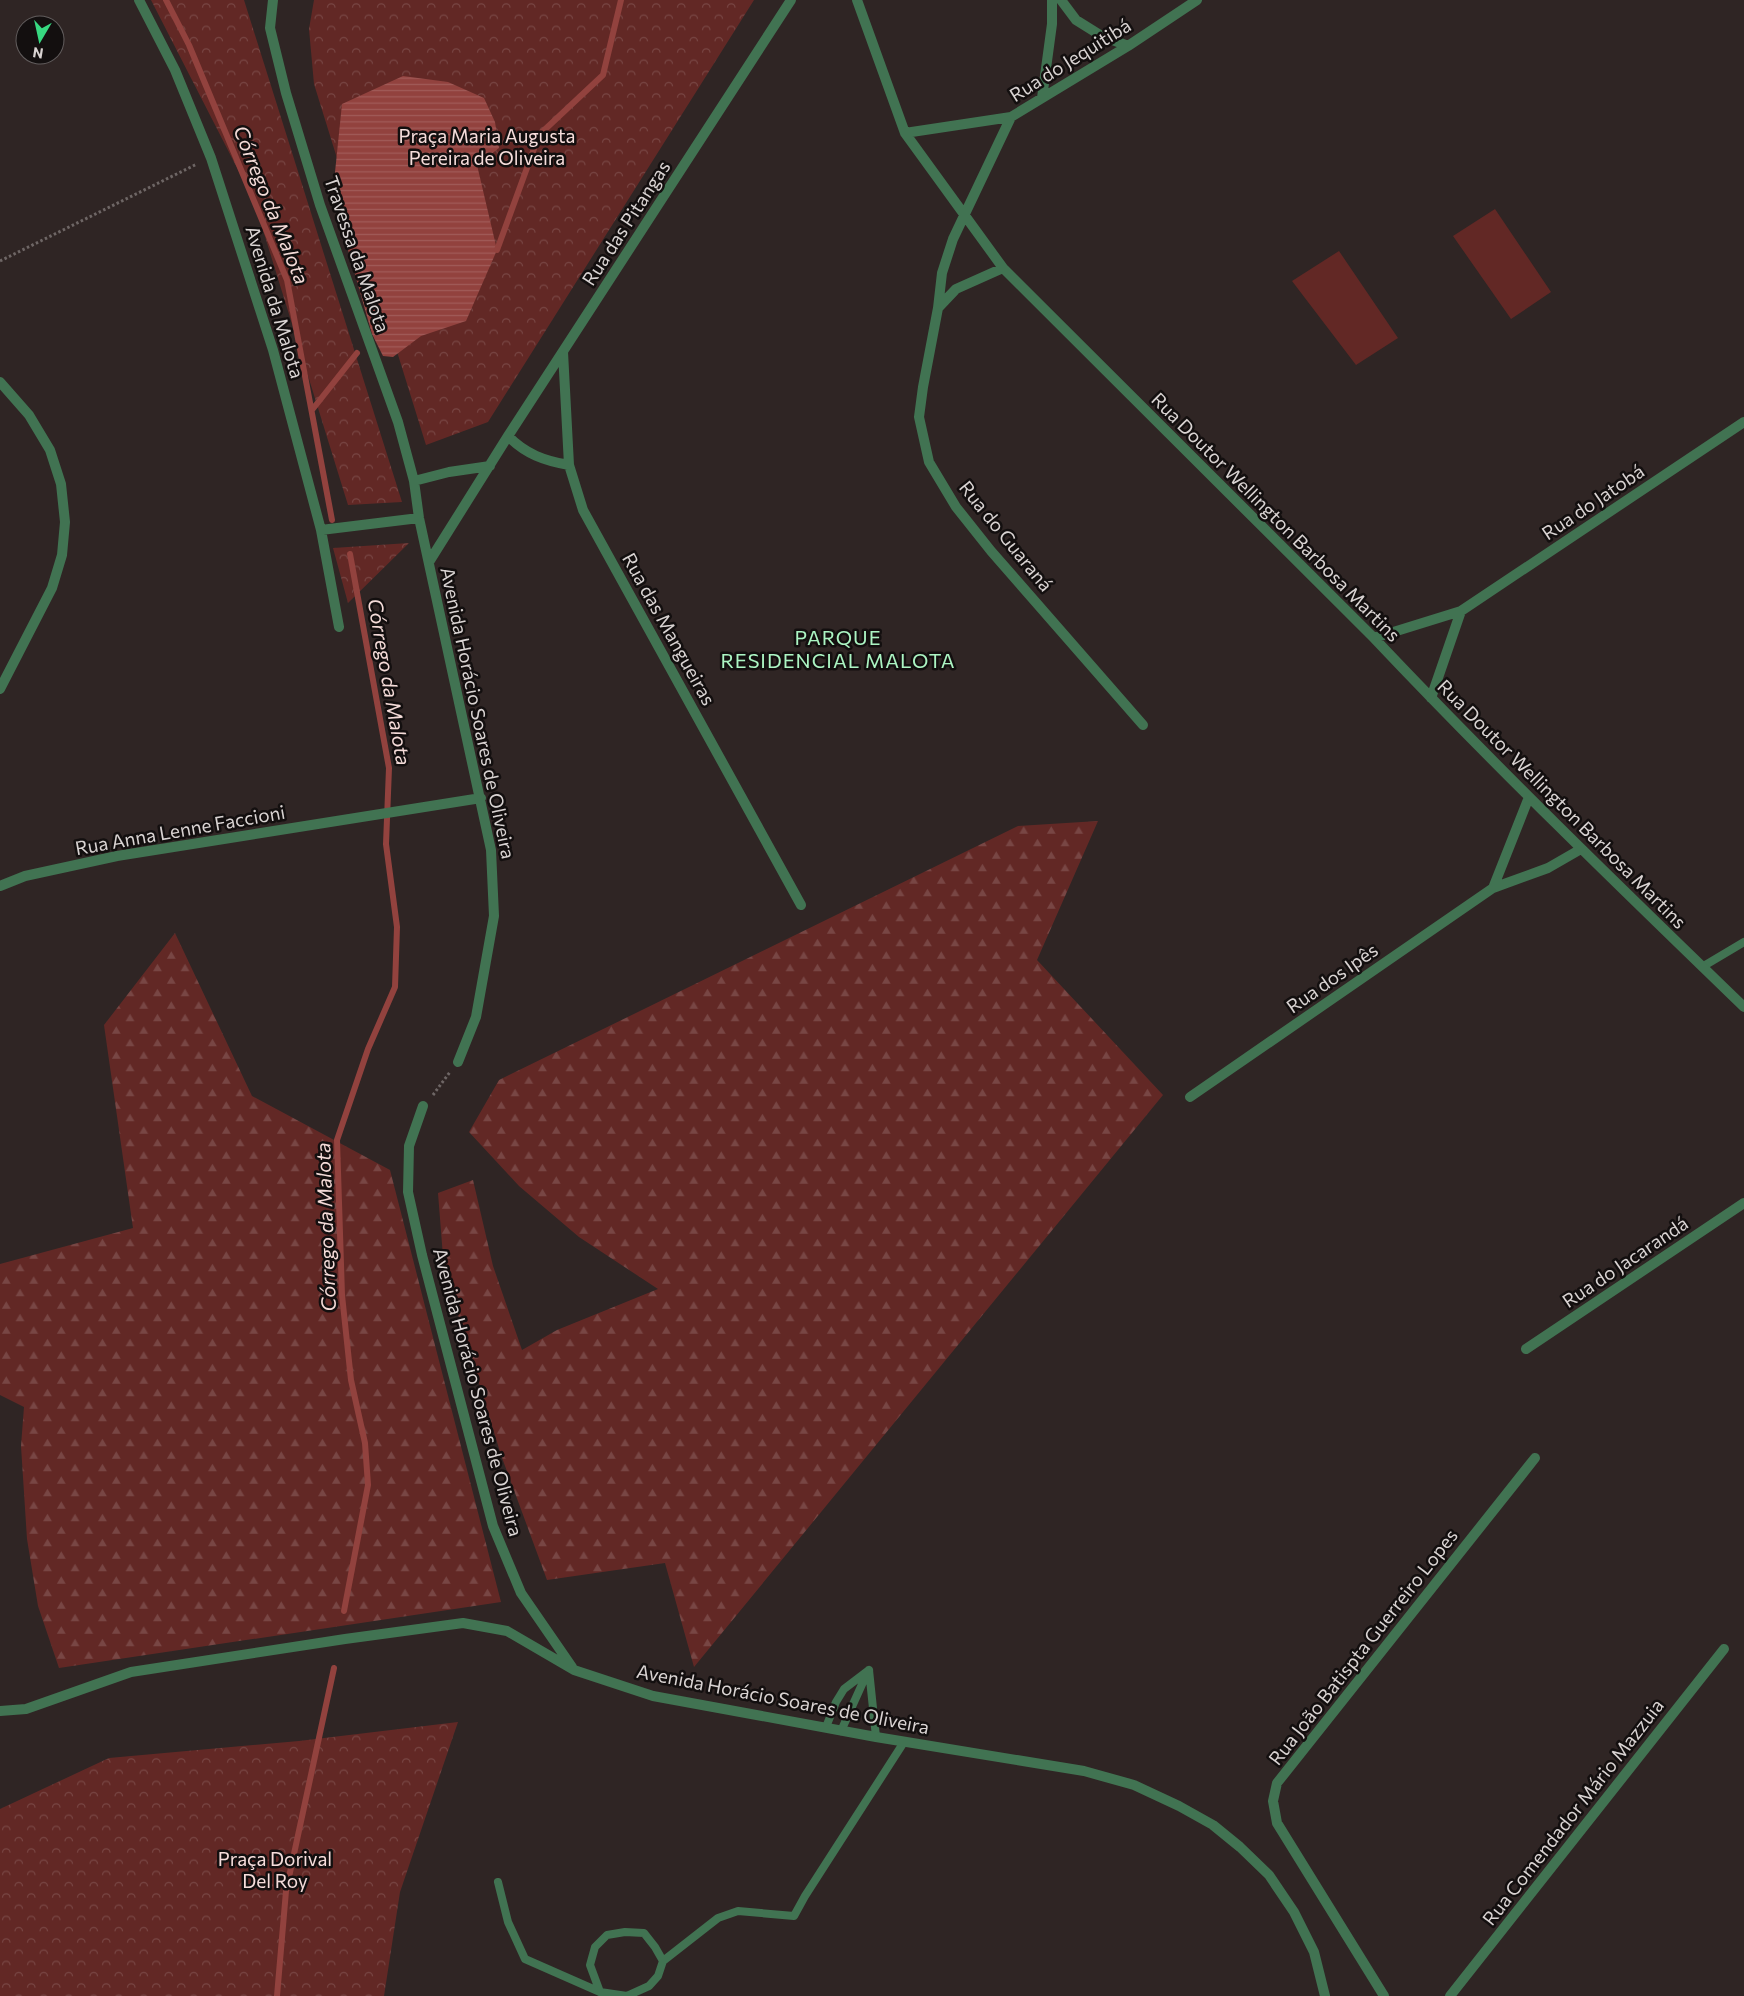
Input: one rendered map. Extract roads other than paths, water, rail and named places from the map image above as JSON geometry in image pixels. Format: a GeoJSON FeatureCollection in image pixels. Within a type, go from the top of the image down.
{"type":"FeatureCollection","features":[{"type":"Feature","properties":{"kind":"street","name":"Avenida da Malota"},"geometry":{"type":"LineString","coordinates":[[139,0],[175,70],[211,158],[273,350],[321,530],[339,627]]}},
{"type":"Feature","properties":{"kind":"street","name":"Travessa da Malota"},"geometry":{"type":"LineString","coordinates":[[273,0],[270,28],[286,93],[320,205],[398,422],[414,481],[419,518]]}},
{"type":"Feature","properties":{"kind":"street","name":"Rua das Pitangas"},"geometry":{"type":"LineString","coordinates":[[429,562],[508,436],[791,0]]}},
{"type":"Feature","properties":{"kind":"street","name":"Rua Doutor Wellington Barbosa Martins"},"geometry":{"type":"LineString","coordinates":[[857,0],[905,133],[1003,268],[1374,638],[1581,849],[1744,1007]]}},
{"type":"Feature","properties":{"kind":"street"},"geometry":{"type":"LineString","coordinates":[[1042,98],[1052,24],[1052,0]]}},
{"type":"Feature","properties":{"kind":"street"},"geometry":{"type":"LineString","coordinates":[[1061,0],[1076,20],[1100,35],[1128,46]]}},
{"type":"Feature","properties":{"kind":"street","name":"Rua do Jequitibá"},"geometry":{"type":"LineString","coordinates":[[905,133],[1011,117],[1128,46],[1197,0]]}},
{"type":"Feature","properties":{"kind":"street","name":"Rua do Jequitibá"},"geometry":{"type":"LineString","coordinates":[[965,216],[1011,117]]}},
{"type":"Feature","properties":{"kind":"street","name":"Rua do Guaraná"},"geometry":{"type":"LineString","coordinates":[[965,216],[953,240],[942,273],[938,308],[922,387],[919,417],[929,462],[956,507],[991,551],[1143,725]]}},
{"type":"Feature","properties":{"kind":"street"},"geometry":{"type":"LineString","coordinates":[[938,308],[956,289],[1003,268]]}},
{"type":"Feature","properties":{"kind":"street","name":"Rua das Mangueiras"},"geometry":{"type":"LineString","coordinates":[[563,352],[569,465],[583,510],[801,904]]}},
{"type":"Feature","properties":{"kind":"street"},"geometry":{"type":"LineString","coordinates":[[0,382],[29,415],[50,450],[61,484],[65,522],[62,555],[52,588],[0,689]]}},
{"type":"Feature","properties":{"kind":"street","name":"Rua do Jatobá"},"geometry":{"type":"LineString","coordinates":[[1374,638],[1461,611],[1744,422]]}},
{"type":"Feature","properties":{"kind":"street"},"geometry":{"type":"LineString","coordinates":[[508,436],[516,444],[548,462],[569,465]]}},
{"type":"Feature","properties":{"kind":"street"},"geometry":{"type":"LineString","coordinates":[[414,481],[449,472],[490,466]]}},
{"type":"Feature","properties":{"kind":"street"},"geometry":{"type":"LineString","coordinates":[[321,530],[419,518]]}},
{"type":"Feature","properties":{"kind":"street","name":"Avenida Horácio Soares de Oliveira"},"geometry":{"type":"LineString","coordinates":[[419,518],[491,850],[494,916],[476,1017],[458,1062]]}},
{"type":"Feature","properties":{"kind":"street"},"geometry":{"type":"LineString","coordinates":[[1431,698],[1461,611]]}},
{"type":"Feature","properties":{"kind":"street"},"geometry":{"type":"LineString","coordinates":[[1493,888],[1529,797]]}},
{"type":"Feature","properties":{"kind":"street","name":"Rua Anna Lenne Faccioni"},"geometry":{"type":"LineString","coordinates":[[0,886],[26,876],[117,856],[368,818],[481,798]]}},
{"type":"Feature","properties":{"kind":"street","name":"Rua dos Ipês"},"geometry":{"type":"LineString","coordinates":[[1190,1097],[1493,888],[1548,868],[1581,849]]}},
{"type":"Feature","properties":{"kind":"street","name":"Avenida Horácio Soares de Oliveira"},"geometry":{"type":"LineString","coordinates":[[423,1106],[409,1146],[408,1192],[422,1255],[493,1526],[521,1592],[574,1670],[653,1696],[904,1742],[1084,1771],[1134,1785],[1180,1806],[1213,1825],[1240,1847],[1269,1875],[1294,1912],[1314,1952],[1325,1996]]}},
{"type":"Feature","properties":{"kind":"street","name":"Rua do Jacarandá"},"geometry":{"type":"LineString","coordinates":[[1526,1349],[1744,1203]]}},
{"type":"Feature","properties":{"kind":"street","name":"Rua João Batispta Guerreiro Lopes"},"geometry":{"type":"LineString","coordinates":[[1384,1996],[1277,1823],[1273,1801],[1277,1783],[1535,1458]]}},
{"type":"Feature","properties":{"kind":"street"},"geometry":{"type":"LineString","coordinates":[[0,1711],[26,1709],[131,1672],[463,1623],[507,1631],[574,1670]]}},
{"type":"Feature","properties":{"kind":"street","name":"Rua Comendador Mário Mazzuia"},"geometry":{"type":"LineString","coordinates":[[1450,1996],[1724,1649]]}},
{"type":"Feature","properties":{"kind":"lane"},"geometry":{"type":"LineString","coordinates":[[1702,967],[1744,942]]}},
{"type":"Feature","properties":{"kind":"lane"},"geometry":{"type":"LineString","coordinates":[[826,1727],[844,1689],[869,1670]]}},
{"type":"Feature","properties":{"kind":"lane"},"geometry":{"type":"LineString","coordinates":[[841,1731],[869,1670]]}},
{"type":"Feature","properties":{"kind":"lane"},"geometry":{"type":"LineString","coordinates":[[869,1670],[876,1737]]}},
{"type":"Feature","properties":{"kind":"lane"},"geometry":{"type":"LineString","coordinates":[[498,1882],[508,1922],[525,1959],[600,1992],[627,1996],[649,1986],[658,1976],[663,1961],[718,1918],[738,1911],[794,1916],[904,1742]]}},
{"type":"Feature","properties":{"kind":"lane"},"geometry":{"type":"LineString","coordinates":[[600,1992],[590,1965],[594,1947],[608,1935],[625,1932],[644,1933],[663,1961]]}},
{"type":"Feature","properties":{"kind":"waterway","name":"Córrego da Malota"},"geometry":{"type":"LineString","coordinates":[[166,0],[189,45],[287,280],[332,520]]}},
{"type":"Feature","properties":{"kind":"waterway"},"geometry":{"type":"LineString","coordinates":[[497,250],[539,135],[603,75],[621,0]]}},
{"type":"Feature","properties":{"kind":"waterway"},"geometry":{"type":"LineString","coordinates":[[312,410],[357,353]]}},
{"type":"Feature","properties":{"kind":"waterway","name":"Córrego da Malota"},"geometry":{"type":"LineString","coordinates":[[344,1611],[368,1485],[365,1443],[351,1380],[342,1295],[337,1140],[368,1049],[395,987],[397,927],[386,844],[389,768],[350,554]]}},
{"type":"Feature","properties":{"kind":"waterway","name":"Córrego da Malota"},"geometry":{"type":"LineString","coordinates":[[277,1996],[286,1891],[334,1668]]}},
{"type":"Feature","properties":{"kind":"district","name":"PARQUE RESIDENCIAL MALOTA"},"geometry":{"type":"Point","coordinates":[838,650]}},
{"type":"Feature","properties":{"kind":"park label","name":"Praça Maria Augusta Pereira de Oliveira"},"geometry":{"type":"Point","coordinates":[487,147]}},
{"type":"Feature","properties":{"kind":"park label","name":"Praça Dorival Del Roy"},"geometry":{"type":"Point","coordinates":[275,1870]}}]}
